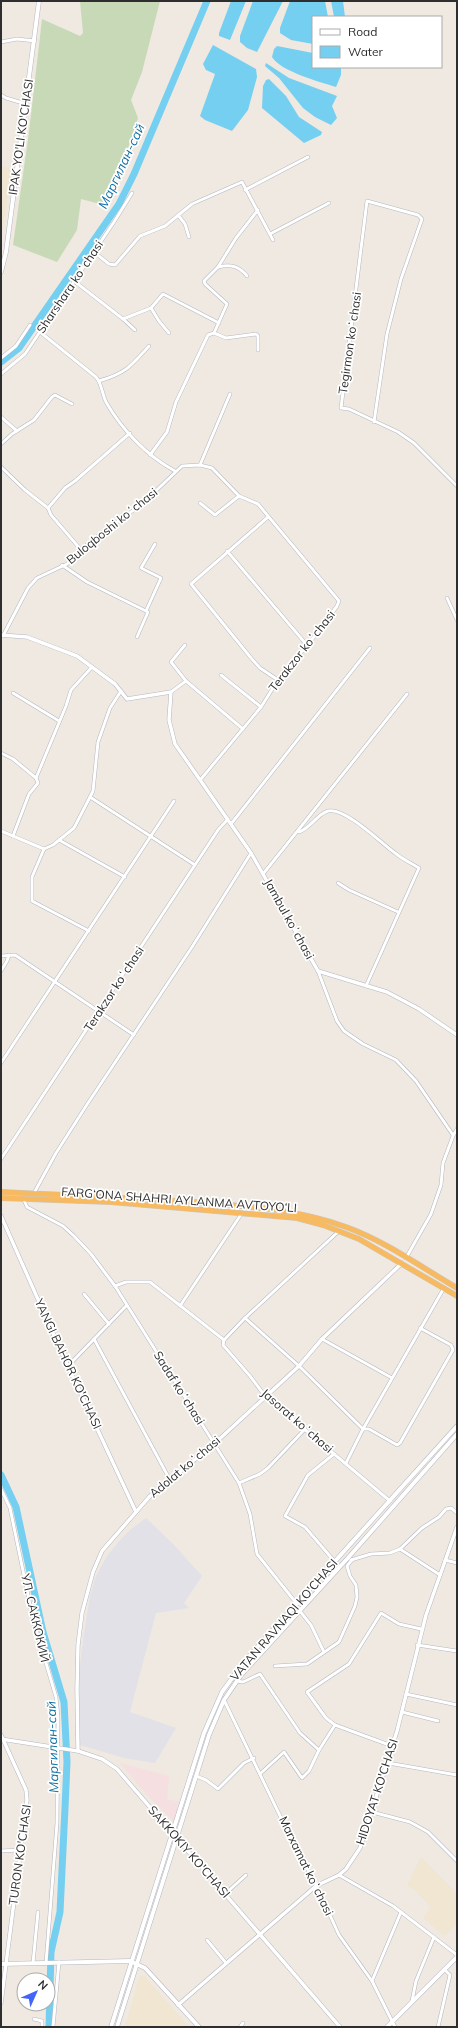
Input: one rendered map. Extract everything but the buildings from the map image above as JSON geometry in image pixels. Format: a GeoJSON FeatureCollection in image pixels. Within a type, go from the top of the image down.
{"type":"FeatureCollection","features":[{"type":"Feature","properties":{"kind":"highway","name":"FARG‘ONA SHAHRI AYLANMA AVTOYO‘LI"},"geometry":{"type":"LineString","coordinates":[[1,1192],[168,1200],[246,1206],[310,1216],[353,1229],[457,1288]]}},
{"type":"Feature","properties":{"kind":"highway","name":"FARG‘ONA SHAHRI AYLANMA AVTOYO‘LI"},"geometry":{"type":"LineString","coordinates":[[1,1198],[111,1202],[242,1212],[297,1218],[340,1230],[360,1239],[457,1296]]}},
{"type":"Feature","properties":{"kind":"highway"},"geometry":{"type":"LineString","coordinates":[[168,1200],[168,1207]]}},
{"type":"Feature","properties":{"kind":"main road","name":"IPAK YO'LI KO'CHASI"},"geometry":{"type":"LineString","coordinates":[[1,272],[6,252],[35,41],[39,1]]}},
{"type":"Feature","properties":{"kind":"main road","name":"VATAN RAVNAQI KO'CHASI"},"geometry":{"type":"LineString","coordinates":[[130,1962],[204,1733],[222,1692],[244,1662],[457,1426]]}},
{"type":"Feature","properties":{"kind":"main road","name":"VATAN RAVNAQI KO'CHASI"},"geometry":{"type":"LineString","coordinates":[[137,1964],[209,1734],[224,1700],[237,1681],[299,1610],[349,1559],[457,1434]]}},
{"type":"Feature","properties":{"kind":"main road"},"geometry":{"type":"LineString","coordinates":[[304,1596],[308,1600]]}},
{"type":"Feature","properties":{"kind":"main road"},"geometry":{"type":"LineString","coordinates":[[386,2027],[445,1970],[457,1956]]}},
{"type":"Feature","properties":{"kind":"main road"},"geometry":{"type":"LineString","coordinates":[[3,1964],[46,1962],[130,1962],[137,1964],[145,1968],[199,2027]]}},
{"type":"Feature","properties":{"kind":"main road"},"geometry":{"type":"LineString","coordinates":[[111,2027],[130,1962]]}},
{"type":"Feature","properties":{"kind":"main road"},"geometry":{"type":"LineString","coordinates":[[117,2027],[137,1964]]}},
{"type":"Feature","properties":{"kind":"street"},"geometry":{"type":"LineString","coordinates":[[1,42],[17,39],[35,41]]}},
{"type":"Feature","properties":{"kind":"street"},"geometry":{"type":"LineString","coordinates":[[1,95],[26,104]]}},
{"type":"Feature","properties":{"kind":"street"},"geometry":{"type":"LineString","coordinates":[[1,100],[6,98]]}},
{"type":"Feature","properties":{"kind":"street"},"geometry":{"type":"LineString","coordinates":[[245,190],[308,157]]}},
{"type":"Feature","properties":{"kind":"street"},"geometry":{"type":"LineString","coordinates":[[94,252],[109,264],[115,265],[140,236],[165,226],[192,204],[242,182],[273,240]]}},
{"type":"Feature","properties":{"kind":"street","name":"Sharshara koʻchasi"},"geometry":{"type":"LineString","coordinates":[[1,374],[25,354],[94,252],[132,192]]}},
{"type":"Feature","properties":{"kind":"street","name":"Tegirmon koʻchasi"},"geometry":{"type":"LineString","coordinates":[[368,201],[418,215],[422,219],[401,279],[387,334],[374,422],[349,409],[341,408],[368,201]]}},
{"type":"Feature","properties":{"kind":"street"},"geometry":{"type":"LineString","coordinates":[[270,234],[329,203]]}},
{"type":"Feature","properties":{"kind":"street"},"geometry":{"type":"LineString","coordinates":[[150,455],[167,432],[176,402],[208,335],[214,333],[220,323],[227,304],[205,284],[204,281],[218,267],[236,238],[258,210]]}},
{"type":"Feature","properties":{"kind":"street"},"geometry":{"type":"LineString","coordinates":[[178,215],[185,224],[189,238]]}},
{"type":"Feature","properties":{"kind":"street"},"geometry":{"type":"LineString","coordinates":[[218,267],[234,266],[242,270],[247,276]]}},
{"type":"Feature","properties":{"kind":"street"},"geometry":{"type":"LineString","coordinates":[[74,281],[135,330]]}},
{"type":"Feature","properties":{"kind":"street"},"geometry":{"type":"LineString","coordinates":[[123,319],[151,308],[156,305],[161,295],[165,294],[220,323]]}},
{"type":"Feature","properties":{"kind":"street"},"geometry":{"type":"LineString","coordinates":[[151,308],[158,321],[169,332]]}},
{"type":"Feature","properties":{"kind":"street"},"geometry":{"type":"LineString","coordinates":[[1,358],[16,346],[30,326]]}},
{"type":"Feature","properties":{"kind":"street"},"geometry":{"type":"LineString","coordinates":[[40,332],[99,381],[105,400],[130,433],[150,455],[175,471]]}},
{"type":"Feature","properties":{"kind":"street"},"geometry":{"type":"LineString","coordinates":[[214,333],[226,338],[256,334],[258,336],[258,350]]}},
{"type":"Feature","properties":{"kind":"street"},"geometry":{"type":"LineString","coordinates":[[99,381],[119,375],[125,371],[149,346]]}},
{"type":"Feature","properties":{"kind":"street"},"geometry":{"type":"LineString","coordinates":[[200,465],[230,394]]}},
{"type":"Feature","properties":{"kind":"street"},"geometry":{"type":"LineString","coordinates":[[1,444],[34,420],[52,396],[55,395],[72,404]]}},
{"type":"Feature","properties":{"kind":"street"},"geometry":{"type":"LineString","coordinates":[[1,417],[17,431]]}},
{"type":"Feature","properties":{"kind":"street"},"geometry":{"type":"LineString","coordinates":[[374,422],[398,432],[414,443],[457,486]]}},
{"type":"Feature","properties":{"kind":"street"},"geometry":{"type":"LineString","coordinates":[[48,508],[64,488],[75,481],[130,433]]}},
{"type":"Feature","properties":{"kind":"street","name":"Buloqboshi koʻchasi"},"geometry":{"type":"LineString","coordinates":[[2,635],[28,588],[37,578],[62,565],[67,564],[92,540],[142,504],[182,466],[200,465],[212,468],[220,474],[239,496],[258,504]]}},
{"type":"Feature","properties":{"kind":"street"},"geometry":{"type":"LineString","coordinates":[[1,467],[25,490],[48,508],[51,515],[82,551]]}},
{"type":"Feature","properties":{"kind":"street"},"geometry":{"type":"LineString","coordinates":[[200,503],[215,515],[239,496]]}},
{"type":"Feature","properties":{"kind":"street","name":"Terakzor koʻchasi"},"geometry":{"type":"LineString","coordinates":[[201,779],[261,706],[278,680],[306,644],[322,627],[339,601],[258,504]]}},
{"type":"Feature","properties":{"kind":"street"},"geometry":{"type":"LineString","coordinates":[[268,517],[227,551],[192,583],[191,587],[256,663],[278,680]]}},
{"type":"Feature","properties":{"kind":"street"},"geometry":{"type":"LineString","coordinates":[[146,611],[161,578],[141,568],[155,544]]}},
{"type":"Feature","properties":{"kind":"street"},"geometry":{"type":"LineString","coordinates":[[227,551],[306,644]]}},
{"type":"Feature","properties":{"kind":"street"},"geometry":{"type":"LineString","coordinates":[[62,565],[87,582],[146,611],[149,614],[137,637]]}},
{"type":"Feature","properties":{"kind":"street"},"geometry":{"type":"LineString","coordinates":[[447,598],[457,620]]}},
{"type":"Feature","properties":{"kind":"street"},"geometry":{"type":"LineString","coordinates":[[2,635],[27,637],[77,656],[115,684],[121,691],[124,698],[130,699],[171,692],[186,681]]}},
{"type":"Feature","properties":{"kind":"street"},"geometry":{"type":"LineString","coordinates":[[185,645],[171,662],[186,681],[243,728]]}},
{"type":"Feature","properties":{"kind":"street"},"geometry":{"type":"LineString","coordinates":[[231,824],[370,648]]}},
{"type":"Feature","properties":{"kind":"street"},"geometry":{"type":"LineString","coordinates":[[36,778],[66,706],[71,690],[92,667]]}},
{"type":"Feature","properties":{"kind":"street"},"geometry":{"type":"LineString","coordinates":[[221,675],[261,706]]}},
{"type":"Feature","properties":{"kind":"street"},"geometry":{"type":"LineString","coordinates":[[89,931],[32,901],[32,877],[37,861],[44,849],[59,840],[74,828],[90,798],[93,791],[98,742],[110,708],[121,691]]}},
{"type":"Feature","properties":{"kind":"street","name":"Jambul koʻchasi"},"geometry":{"type":"LineString","coordinates":[[171,692],[169,720],[171,734],[175,744],[201,779],[251,853],[318,971],[387,992],[419,1009],[457,1035]]}},
{"type":"Feature","properties":{"kind":"street"},"geometry":{"type":"LineString","coordinates":[[13,693],[59,721]]}},
{"type":"Feature","properties":{"kind":"street"},"geometry":{"type":"LineString","coordinates":[[263,874],[299,832],[407,694]]}},
{"type":"Feature","properties":{"kind":"street"},"geometry":{"type":"LineString","coordinates":[[1,753],[13,759],[36,778],[38,783],[29,794],[13,836]]}},
{"type":"Feature","properties":{"kind":"street"},"geometry":{"type":"LineString","coordinates":[[90,798],[151,835],[195,865]]}},
{"type":"Feature","properties":{"kind":"street"},"geometry":{"type":"LineString","coordinates":[[1,1063],[56,982],[174,801]]}},
{"type":"Feature","properties":{"kind":"street"},"geometry":{"type":"LineString","coordinates":[[299,832],[306,830],[326,812],[332,811],[352,819],[397,855],[419,868],[366,986]]}},
{"type":"Feature","properties":{"kind":"street","name":"Terakzor koʻchasi"},"geometry":{"type":"LineString","coordinates":[[1,1160],[218,830],[228,819]]}},
{"type":"Feature","properties":{"kind":"street"},"geometry":{"type":"LineString","coordinates":[[1,831],[44,849]]}},
{"type":"Feature","properties":{"kind":"street"},"geometry":{"type":"LineString","coordinates":[[59,840],[125,877]]}},
{"type":"Feature","properties":{"kind":"street"},"geometry":{"type":"LineString","coordinates":[[34,1193],[56,1153],[134,1036],[251,853]]}},
{"type":"Feature","properties":{"kind":"street"},"geometry":{"type":"LineString","coordinates":[[338,883],[349,890],[398,912]]}},
{"type":"Feature","properties":{"kind":"street"},"geometry":{"type":"LineString","coordinates":[[1,971],[7,961],[8,955]]}},
{"type":"Feature","properties":{"kind":"street"},"geometry":{"type":"LineString","coordinates":[[1,956],[15,955],[134,1036]]}},
{"type":"Feature","properties":{"kind":"street"},"geometry":{"type":"LineString","coordinates":[[318,971],[337,1021],[344,1031],[363,1044],[396,1060],[416,1082],[453,1135]]}},
{"type":"Feature","properties":{"kind":"street"},"geometry":{"type":"LineString","coordinates":[[406,1258],[431,1214],[441,1184],[443,1163],[453,1135],[457,1129]]}},
{"type":"Feature","properties":{"kind":"street","name":"Sadaf koʻchasi"},"geometry":{"type":"LineString","coordinates":[[24,1200],[27,1207],[62,1226],[74,1236],[115,1286],[126,1306],[238,1483],[250,1514],[257,1554],[297,1604]]}},
{"type":"Feature","properties":{"kind":"street"},"geometry":{"type":"LineString","coordinates":[[180,1306],[242,1212]]}},
{"type":"Feature","properties":{"kind":"street","name":"YANGI BAHOR KO'CHASI"},"geometry":{"type":"LineString","coordinates":[[1,1216],[68,1366],[136,1512]]}},
{"type":"Feature","properties":{"kind":"street"},"geometry":{"type":"LineString","coordinates":[[224,1340],[245,1318],[340,1230]]}},
{"type":"Feature","properties":{"kind":"street","name":"Adolat koʻchasi"},"geometry":{"type":"LineString","coordinates":[[78,1751],[78,1645],[82,1613],[93,1572],[102,1551],[150,1496],[214,1444],[299,1366],[322,1339],[402,1263]]}},
{"type":"Feature","properties":{"kind":"street","name":"Jasorat koʻchasi"},"geometry":{"type":"LineString","coordinates":[[115,1286],[126,1282],[150,1282],[224,1340],[223,1345],[265,1396],[390,1501]]}},
{"type":"Feature","properties":{"kind":"street"},"geometry":{"type":"LineString","coordinates":[[346,1463],[363,1429],[444,1288]]}},
{"type":"Feature","properties":{"kind":"street"},"geometry":{"type":"LineString","coordinates":[[84,1294],[108,1324]]}},
{"type":"Feature","properties":{"kind":"street"},"geometry":{"type":"LineString","coordinates":[[68,1366],[126,1306]]}},
{"type":"Feature","properties":{"kind":"street"},"geometry":{"type":"LineString","coordinates":[[245,1318],[299,1366],[363,1429],[369,1430],[397,1444],[400,1443],[453,1350],[452,1345],[420,1328]]}},
{"type":"Feature","properties":{"kind":"street"},"geometry":{"type":"LineString","coordinates":[[94,1339],[170,1480]]}},
{"type":"Feature","properties":{"kind":"street"},"geometry":{"type":"LineString","coordinates":[[322,1339],[392,1378]]}},
{"type":"Feature","properties":{"kind":"street"},"geometry":{"type":"LineString","coordinates":[[238,1483],[260,1474],[268,1468],[304,1429]]}},
{"type":"Feature","properties":{"kind":"street"},"geometry":{"type":"LineString","coordinates":[[334,1454],[308,1475],[285,1516],[305,1527],[335,1562]]}},
{"type":"Feature","properties":{"kind":"street","name":"УЛ. САККОКИЙ"},"geometry":{"type":"LineString","coordinates":[[1,1489],[10,1508],[33,1619],[56,1697],[59,1748],[57,1823],[46,1962]]}},
{"type":"Feature","properties":{"kind":"street"},"geometry":{"type":"LineString","coordinates":[[275,1666],[307,1664],[338,1642],[355,1606],[357,1588],[347,1566],[349,1559],[371,1554],[390,1553],[400,1548],[422,1528],[439,1517],[446,1509],[451,1508],[457,1513]]}},
{"type":"Feature","properties":{"kind":"street","name":"HIDOYAT KO'CHASI"},"geometry":{"type":"LineString","coordinates":[[178,2005],[316,1886],[339,1875],[346,1869],[360,1848],[388,1763],[402,1712],[421,1629],[457,1527]]}},
{"type":"Feature","properties":{"kind":"street"},"geometry":{"type":"LineString","coordinates":[[400,1548],[440,1575]]}},
{"type":"Feature","properties":{"kind":"street"},"geometry":{"type":"LineString","coordinates":[[445,1560],[457,1563]]}},
{"type":"Feature","properties":{"kind":"street"},"geometry":{"type":"LineString","coordinates":[[299,1610],[311,1625],[324,1652]]}},
{"type":"Feature","properties":{"kind":"street"},"geometry":{"type":"LineString","coordinates":[[392,1746],[335,1725],[326,1718],[307,1692],[349,1664],[355,1657],[381,1613],[399,1624],[421,1629]]}},
{"type":"Feature","properties":{"kind":"street"},"geometry":{"type":"LineString","coordinates":[[418,1645],[457,1651]]}},
{"type":"Feature","properties":{"kind":"street"},"geometry":{"type":"LineString","coordinates":[[237,1681],[243,1682],[260,1674],[300,1733],[319,1750]]}},
{"type":"Feature","properties":{"kind":"street"},"geometry":{"type":"LineString","coordinates":[[406,1694],[457,1705]]}},
{"type":"Feature","properties":{"kind":"street","name":"Marxamat koʻchasi"},"geometry":{"type":"LineString","coordinates":[[224,1700],[254,1758],[339,1936],[372,1981],[393,2020],[395,2027]]}},
{"type":"Feature","properties":{"kind":"street"},"geometry":{"type":"LineString","coordinates":[[402,1712],[438,1721]]}},
{"type":"Feature","properties":{"kind":"street"},"geometry":{"type":"LineString","coordinates":[[261,1773],[284,1752],[302,1778],[309,1771],[319,1750],[335,1725]]}},
{"type":"Feature","properties":{"kind":"street","name":"SAKKOKIY KO'CHASI"},"geometry":{"type":"LineString","coordinates":[[2,1738],[78,1751],[102,1759],[117,1769],[340,2027]]}},
{"type":"Feature","properties":{"kind":"street","name":"TURON KO'CHASI"},"geometry":{"type":"LineString","coordinates":[[1,2003],[3,1964],[27,1795],[2,1738]]}},
{"type":"Feature","properties":{"kind":"street"},"geometry":{"type":"LineString","coordinates":[[196,1776],[206,1780],[218,1789],[244,1763],[254,1758]]}},
{"type":"Feature","properties":{"kind":"street"},"geometry":{"type":"LineString","coordinates":[[388,1763],[457,1775]]}},
{"type":"Feature","properties":{"kind":"street"},"geometry":{"type":"LineString","coordinates":[[372,1812],[410,1822],[428,1832],[457,1861]]}},
{"type":"Feature","properties":{"kind":"street"},"geometry":{"type":"LineString","coordinates":[[1,1851],[20,1850]]}},
{"type":"Feature","properties":{"kind":"street"},"geometry":{"type":"LineString","coordinates":[[225,1894],[246,1875]]}},
{"type":"Feature","properties":{"kind":"street"},"geometry":{"type":"LineString","coordinates":[[339,1875],[379,1896],[457,1956]]}},
{"type":"Feature","properties":{"kind":"street"},"geometry":{"type":"LineString","coordinates":[[33,1963],[38,1912]]}},
{"type":"Feature","properties":{"kind":"street"},"geometry":{"type":"LineString","coordinates":[[372,1981],[401,1912]]}},
{"type":"Feature","properties":{"kind":"street"},"geometry":{"type":"LineString","coordinates":[[411,2004],[416,1981],[434,1937]]}},
{"type":"Feature","properties":{"kind":"street"},"geometry":{"type":"LineString","coordinates":[[207,1940],[226,1963]]}},
{"type":"Feature","properties":{"kind":"street"},"geometry":{"type":"LineString","coordinates":[[53,2027],[59,1962]]}},
{"type":"Feature","properties":{"kind":"street"},"geometry":{"type":"LineString","coordinates":[[438,2027],[450,1975],[445,1970]]}},
{"type":"Feature","properties":{"kind":"street"},"geometry":{"type":"LineString","coordinates":[[34,2019],[42,2020],[42,2027]]}},
{"type":"Feature","properties":{"kind":"street"},"geometry":{"type":"LineString","coordinates":[[240,2027],[243,2024]]}},
{"type":"Feature","properties":{"kind":"shaded area"},"geometry":{"type":"Polygon","coordinates":[[[1,166],[12,169],[1,240],[1,166]]]}},
{"type":"Feature","properties":{"kind":"shaded area"},"geometry":{"type":"Polygon","coordinates":[[[146,1518],[173,1544],[202,1576],[184,1603],[189,1608],[156,1613],[130,1712],[176,1728],[155,1763],[124,1758],[80,1745],[79,1673],[90,1596],[96,1576],[107,1556],[130,1530],[146,1518]]]}},
{"type":"Feature","properties":{"kind":"shaded area"},"geometry":{"type":"Polygon","coordinates":[[[120,1763],[169,1776],[167,1799],[179,1802],[174,1821],[147,1795],[120,1763]]]}},
{"type":"Feature","properties":{"kind":"shaded area"},"geometry":{"type":"Polygon","coordinates":[[[421,1857],[457,1894],[457,1923],[445,1936],[423,1918],[431,1907],[416,1891],[407,1885],[421,1857]]]}},
{"type":"Feature","properties":{"kind":"shaded area"},"geometry":{"type":"Polygon","coordinates":[[[140,1975],[144,1976],[189,2027],[125,2027],[140,1975]]]}},
{"type":"Feature","properties":{"kind":"green space"},"geometry":{"type":"Polygon","coordinates":[[[80,1],[160,1],[142,72],[131,100],[138,118],[125,158],[104,205],[81,199],[77,230],[57,262],[13,245],[29,132],[42,19],[80,36],[83,33],[80,1]]]}},
{"type":"Feature","properties":{"kind":"water"},"geometry":{"type":"Polygon","coordinates":[[[231,1],[246,1],[230,40],[219,36],[219,33],[231,1]]]}},
{"type":"Feature","properties":{"kind":"water"},"geometry":{"type":"Polygon","coordinates":[[[253,1],[283,1],[257,52],[247,48],[240,42],[240,36],[253,1]]]}},
{"type":"Feature","properties":{"kind":"water"},"geometry":{"type":"Polygon","coordinates":[[[290,1],[325,1],[328,16],[312,16],[312,44],[291,40],[280,33],[280,28],[290,1]]]}},
{"type":"Feature","properties":{"kind":"water"},"geometry":{"type":"Polygon","coordinates":[[[331,1],[343,1],[345,16],[334,16],[331,1]]]}},
{"type":"Feature","properties":{"kind":"water"},"geometry":{"type":"Polygon","coordinates":[[[213,45],[256,69],[257,77],[248,110],[232,131],[205,120],[200,116],[215,74],[206,70],[203,64],[213,45]]]}},
{"type":"Feature","properties":{"kind":"water"},"geometry":{"type":"Polygon","coordinates":[[[277,46],[312,53],[312,68],[341,68],[341,75],[336,87],[311,79],[283,67],[272,57],[274,49],[277,46]]]}},
{"type":"Feature","properties":{"kind":"water"},"geometry":{"type":"Polygon","coordinates":[[[266,63],[289,78],[337,96],[332,106],[337,118],[331,125],[315,117],[303,108],[279,78],[265,66],[266,63]]]}},
{"type":"Feature","properties":{"kind":"water"},"geometry":{"type":"Polygon","coordinates":[[[269,79],[286,96],[299,117],[322,132],[321,135],[304,143],[262,108],[263,86],[266,80],[269,79]]]}},
{"type":"Feature","properties":{"kind":"waterway","name":"Маргилан-сай"},"geometry":{"type":"LineString","coordinates":[[1,362],[19,348],[119,204],[134,174],[207,1]]}},
{"type":"Feature","properties":{"kind":"waterway","name":"Маргилан-сай"},"geometry":{"type":"LineString","coordinates":[[1,1475],[16,1507],[43,1632],[64,1702],[67,1762],[65,1808],[60,1912],[51,1952],[49,2027]]}}]}
